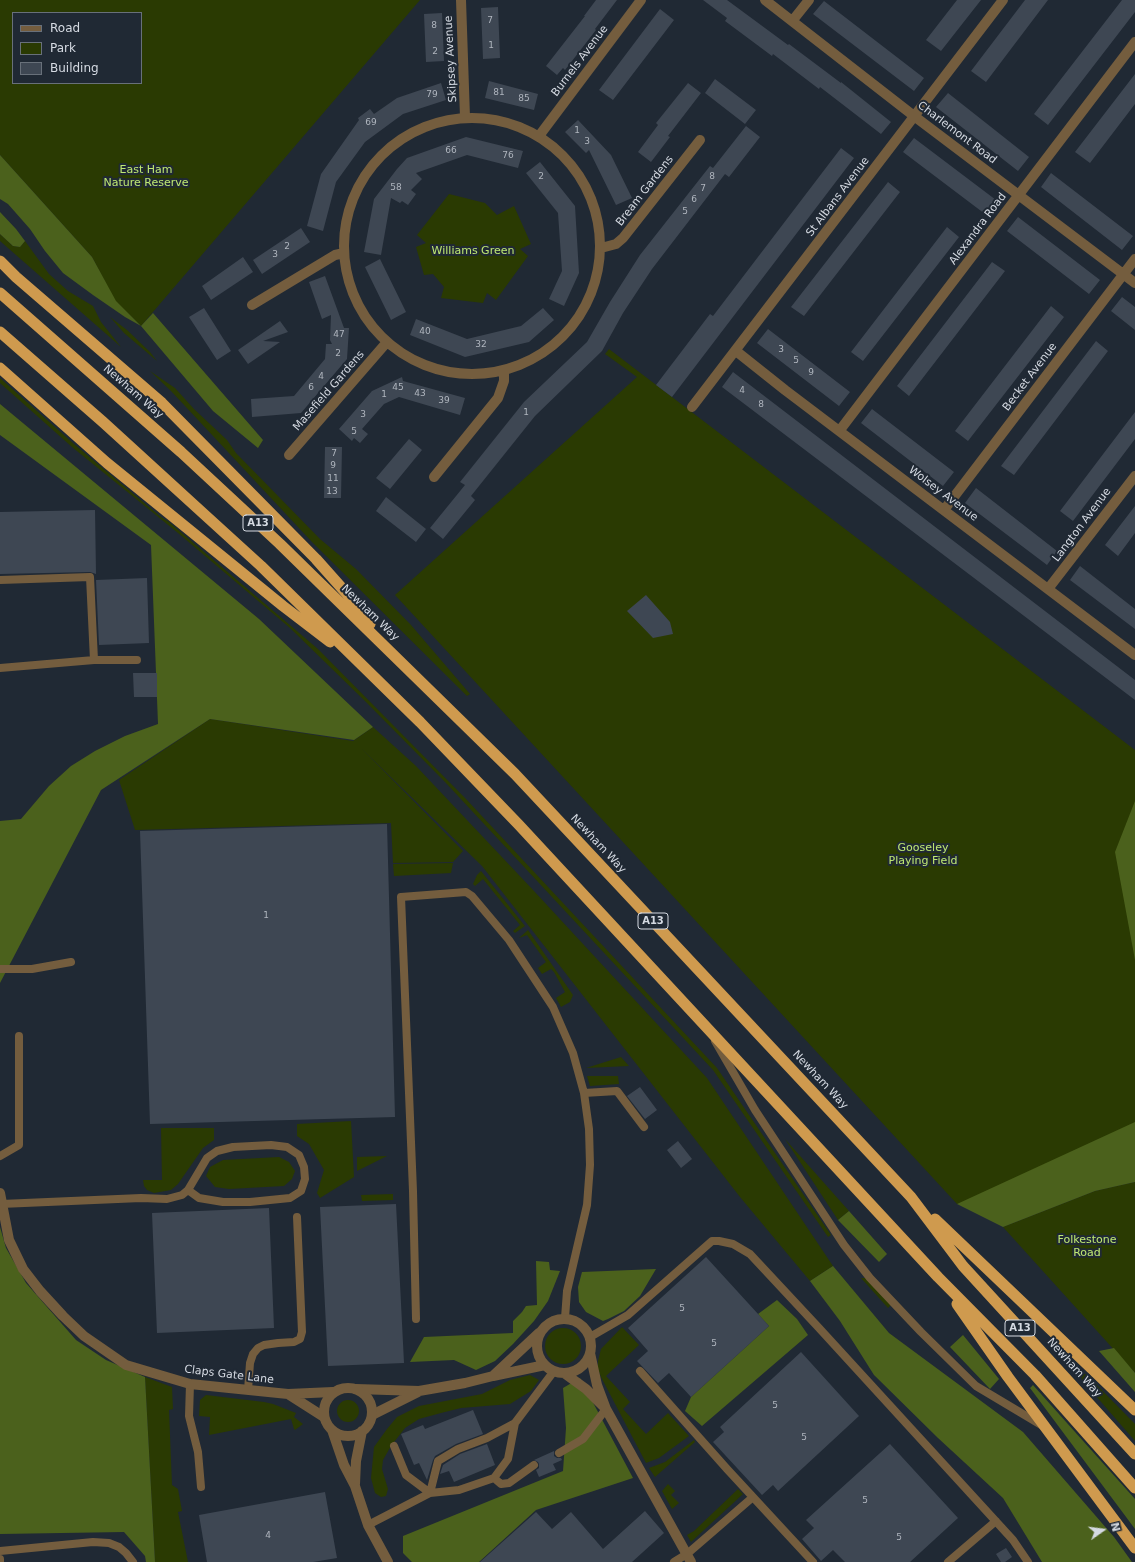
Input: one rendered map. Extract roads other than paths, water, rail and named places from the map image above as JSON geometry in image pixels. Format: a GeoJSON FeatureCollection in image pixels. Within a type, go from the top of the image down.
{"type":"FeatureCollection","features":[{"type":"Feature","properties":{"kind":"highway","name":"A13"},"geometry":{"type":"LineString","coordinates":[[0,261],[162,403],[316,559],[356,604],[389,650]]}},
{"type":"Feature","properties":{"kind":"highway","name":"Newham Way"},"geometry":{"type":"LineString","coordinates":[[0,293],[123,400],[269,533],[515,774],[911,1197],[963,1266],[1135,1454]]}},
{"type":"Feature","properties":{"kind":"highway","name":"A13"},"geometry":{"type":"LineString","coordinates":[[0,332],[103,422],[255,561],[471,774],[938,1277],[1035,1375],[1135,1488]]}},
{"type":"Feature","properties":{"kind":"highway","name":"A13"},"geometry":{"type":"LineString","coordinates":[[0,368],[107,463],[283,606],[368,671]]}},
{"type":"Feature","properties":{"kind":"highway","name":"A13"},"geometry":{"type":"LineString","coordinates":[[911,1197],[1135,1410]]}},
{"type":"Feature","properties":{"kind":"highway","name":"A13"},"geometry":{"type":"LineString","coordinates":[[938,1277],[1008,1377],[1135,1548]]}},
{"type":"Feature","properties":{"kind":"street","name":"Skipsey Avenue"},"geometry":{"type":"LineString","coordinates":[[461,0],[465,117]]}},
{"type":"Feature","properties":{"kind":"street","name":"Burnels Avenue"},"geometry":{"type":"LineString","coordinates":[[539,136],[641,0]]}},
{"type":"Feature","properties":{"kind":"street","name":"Charlemont Road"},"geometry":{"type":"LineString","coordinates":[[765,0],[793,20],[914,116],[1135,283]]}},
{"type":"Feature","properties":{"kind":"street"},"geometry":{"type":"LineString","coordinates":[[793,20],[809,0]]}},
{"type":"Feature","properties":{"kind":"street","name":"St Albans Avenue"},"geometry":{"type":"LineString","coordinates":[[692,407],[1003,0]]}},
{"type":"Feature","properties":{"kind":"street","name":"Alexandra Road"},"geometry":{"type":"LineString","coordinates":[[840,430],[1135,42]]}},
{"type":"Feature","properties":{"kind":"street"},"geometry":{"type":"LineString","coordinates":[[465,117],[491,118],[516,125],[539,136],[563,154],[579,174],[591,197],[599,222],[601,248],[598,276],[588,302],[573,326],[553,346],[530,362],[504,371],[479,375],[454,374],[430,368],[407,357],[387,342],[369,324],[356,302],[348,278],[344,253],[345,224],[353,196],[367,171],[387,150],[410,133],[437,122],[465,117]]}},
{"type":"Feature","properties":{"kind":"street","name":"Bream Gardens"},"geometry":{"type":"LineString","coordinates":[[601,248],[616,244],[623,238],[700,140]]}},
{"type":"Feature","properties":{"kind":"street"},"geometry":{"type":"LineString","coordinates":[[252,305],[329,258],[344,253]]}},
{"type":"Feature","properties":{"kind":"street","name":"Becket Avenue"},"geometry":{"type":"LineString","coordinates":[[944,510],[1135,259]]}},
{"type":"Feature","properties":{"kind":"street","name":"Masefield Gardens"},"geometry":{"type":"LineString","coordinates":[[289,455],[387,342]]}},
{"type":"Feature","properties":{"kind":"street","name":"Wolsey Avenue"},"geometry":{"type":"LineString","coordinates":[[736,351],[785,390],[840,430],[1135,655]]}},
{"type":"Feature","properties":{"kind":"street"},"geometry":{"type":"LineString","coordinates":[[434,477],[498,398],[504,381],[504,371]]}},
{"type":"Feature","properties":{"kind":"street","name":"Langton Avenue"},"geometry":{"type":"LineString","coordinates":[[1048,589],[1135,476]]}},
{"type":"Feature","properties":{"kind":"street","name":"Claps Gate Lane"},"geometry":{"type":"LineString","coordinates":[[0,1193],[9,1240],[23,1269],[40,1291],[84,1336],[126,1365],[190,1384],[288,1394],[333,1392],[348,1387],[356,1389],[419,1391]]}},
{"type":"Feature","properties":{"kind":"street"},"geometry":{"type":"LineString","coordinates":[[493,1376],[550,1322],[564,1318],[575,1321],[584,1327],[590,1337],[591,1345],[590,1353],[582,1366],[573,1372],[559,1372]]}},
{"type":"Feature","properties":{"kind":"street"},"geometry":{"type":"LineString","coordinates":[[539,1333],[536,1348],[538,1356],[545,1365],[586,1389],[606,1409]]}},
{"type":"Feature","properties":{"kind":"street"},"geometry":{"type":"LineString","coordinates":[[590,1353],[597,1385],[606,1409],[689,1558]]}},
{"type":"Feature","properties":{"kind":"street"},"geometry":{"type":"LineString","coordinates":[[372,1415],[419,1391],[465,1383],[545,1365]]}},
{"type":"Feature","properties":{"kind":"street"},"geometry":{"type":"LineString","coordinates":[[332,1430],[347,1436],[355,1435],[362,1431],[368,1424],[372,1415],[371,1406],[363,1393],[356,1389]]}},
{"type":"Feature","properties":{"kind":"street"},"geometry":{"type":"LineString","coordinates":[[324,1417],[324,1408],[327,1399],[333,1392]]}},
{"type":"Feature","properties":{"kind":"street","name":"Claps Gate Lane"},"geometry":{"type":"LineString","coordinates":[[288,1394],[324,1417],[332,1430],[344,1465],[355,1486]]}},
{"type":"Feature","properties":{"kind":"street"},"geometry":{"type":"LineString","coordinates":[[362,1431],[356,1461],[355,1486],[368,1525],[388,1562]]}},
{"type":"Feature","properties":{"kind":"lane"},"geometry":{"type":"LineString","coordinates":[[0,580],[90,577],[94,660]]}},
{"type":"Feature","properties":{"kind":"lane"},"geometry":{"type":"LineString","coordinates":[[0,668],[94,660],[137,660]]}},
{"type":"Feature","properties":{"kind":"lane"},"geometry":{"type":"LineString","coordinates":[[416,1319],[413,1191],[401,897],[466,892],[472,896],[509,940],[554,1007],[573,1053],[584,1093],[590,1136],[590,1165],[587,1205],[567,1291],[564,1318]]}},
{"type":"Feature","properties":{"kind":"lane"},"geometry":{"type":"LineString","coordinates":[[0,969],[32,969],[71,962]]}},
{"type":"Feature","properties":{"kind":"lane"},"geometry":{"type":"LineString","coordinates":[[707,1028],[755,1110],[844,1245],[870,1278],[921,1332],[976,1386],[1047,1429]]}},
{"type":"Feature","properties":{"kind":"lane"},"geometry":{"type":"LineString","coordinates":[[0,1156],[19,1145],[19,1036]]}},
{"type":"Feature","properties":{"kind":"lane"},"geometry":{"type":"LineString","coordinates":[[584,1093],[617,1091],[644,1127]]}},
{"type":"Feature","properties":{"kind":"lane"},"geometry":{"type":"LineString","coordinates":[[1,1204],[141,1198],[167,1199],[182,1195],[188,1190],[207,1158],[217,1151],[233,1147],[271,1145],[287,1147],[298,1155],[304,1167],[305,1179],[301,1191],[290,1198],[250,1202],[224,1202],[199,1198],[188,1190]]}},
{"type":"Feature","properties":{"kind":"lane"},"geometry":{"type":"LineString","coordinates":[[248,1390],[250,1363],[253,1354],[258,1348],[264,1345],[294,1342],[300,1339],[302,1332],[297,1217]]}},
{"type":"Feature","properties":{"kind":"lane"},"geometry":{"type":"LineString","coordinates":[[590,1337],[628,1315],[712,1241],[733,1244],[750,1254],[996,1521],[1013,1540],[1028,1562]]}},
{"type":"Feature","properties":{"kind":"lane"},"geometry":{"type":"LineString","coordinates":[[640,1370],[697,1434],[704,1445],[813,1562]]}},
{"type":"Feature","properties":{"kind":"lane"},"geometry":{"type":"LineString","coordinates":[[430,1493],[438,1461],[458,1449],[487,1438],[515,1422],[559,1372]]}},
{"type":"Feature","properties":{"kind":"lane"},"geometry":{"type":"LineString","coordinates":[[190,1384],[189,1416],[198,1452],[201,1487]]}},
{"type":"Feature","properties":{"kind":"lane"},"geometry":{"type":"LineString","coordinates":[[559,1453],[583,1439],[606,1409]]}},
{"type":"Feature","properties":{"kind":"lane"},"geometry":{"type":"LineString","coordinates":[[368,1525],[430,1493],[459,1490],[494,1478],[508,1459],[515,1422]]}},
{"type":"Feature","properties":{"kind":"lane"},"geometry":{"type":"LineString","coordinates":[[394,1446],[406,1475],[430,1493]]}},
{"type":"Feature","properties":{"kind":"lane"},"geometry":{"type":"LineString","coordinates":[[494,1478],[501,1484],[509,1482],[534,1465]]}},
{"type":"Feature","properties":{"kind":"lane"},"geometry":{"type":"LineString","coordinates":[[674,1562],[689,1558],[753,1497]]}},
{"type":"Feature","properties":{"kind":"lane"},"geometry":{"type":"LineString","coordinates":[[948,1562],[996,1521]]}},
{"type":"Feature","properties":{"kind":"lane"},"geometry":{"type":"LineString","coordinates":[[0,1551],[93,1542],[109,1543],[119,1546],[132,1562]]}},
{"type":"Feature","properties":{"kind":"park label","name":"East Ham Nature Reserve"},"geometry":{"type":"Point","coordinates":[146,176]}},
{"type":"Feature","properties":{"kind":"park label","name":"Williams Green"},"geometry":{"type":"Point","coordinates":[473,251]}},
{"type":"Feature","properties":{"kind":"park label","name":"Gooseley Playing Field"},"geometry":{"type":"Point","coordinates":[923,854]}},
{"type":"Feature","properties":{"kind":"park label","name":"Folkestone Road"},"geometry":{"type":"Point","coordinates":[1087,1246]}}]}
